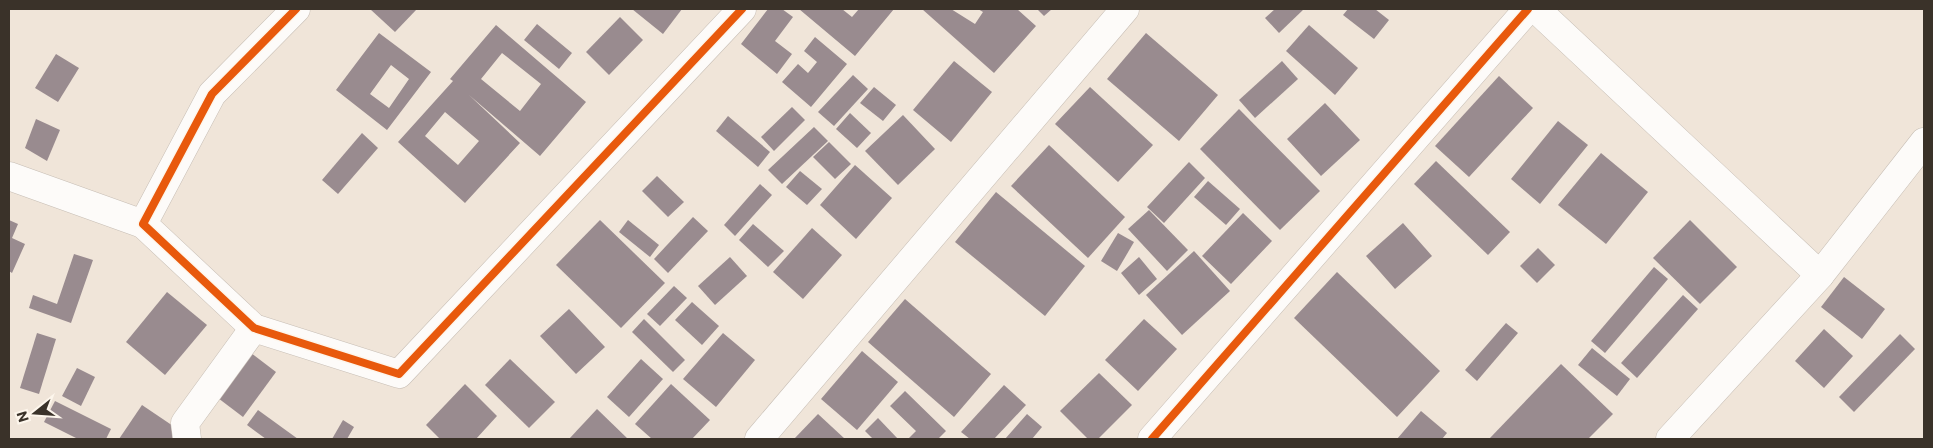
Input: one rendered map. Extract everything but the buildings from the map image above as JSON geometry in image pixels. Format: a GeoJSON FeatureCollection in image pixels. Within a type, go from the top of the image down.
{"type":"FeatureCollection","features":[{"type":"Feature","properties":{"kind":"street"},"geometry":{"type":"LineString","coordinates":[[143,224],[212,94],[296,9]]}},
{"type":"Feature","properties":{"kind":"street"},"geometry":{"type":"LineString","coordinates":[[12,180],[143,224],[254,328],[399,374],[742,9]]}},
{"type":"Feature","properties":{"kind":"street"},"geometry":{"type":"LineString","coordinates":[[759,439],[1125,9]]}},
{"type":"Feature","properties":{"kind":"street"},"geometry":{"type":"LineString","coordinates":[[1152,439],[1528,9]]}},
{"type":"Feature","properties":{"kind":"street"},"geometry":{"type":"LineString","coordinates":[[1536,9],[1820,275]]}},
{"type":"Feature","properties":{"kind":"street"},"geometry":{"type":"LineString","coordinates":[[1670,439],[1820,275],[1924,142]]}},
{"type":"Feature","properties":{"kind":"street"},"geometry":{"type":"LineString","coordinates":[[186,439],[185,423],[254,328]]}},
{"type":"Feature","properties":{"kind":"cycle path"},"geometry":{"type":"LineString","coordinates":[[296,9],[212,94],[143,224],[254,328],[399,374],[742,9]]}},
{"type":"Feature","properties":{"kind":"cycle path"},"geometry":{"type":"LineString","coordinates":[[1152,439],[1528,9]]}}]}
